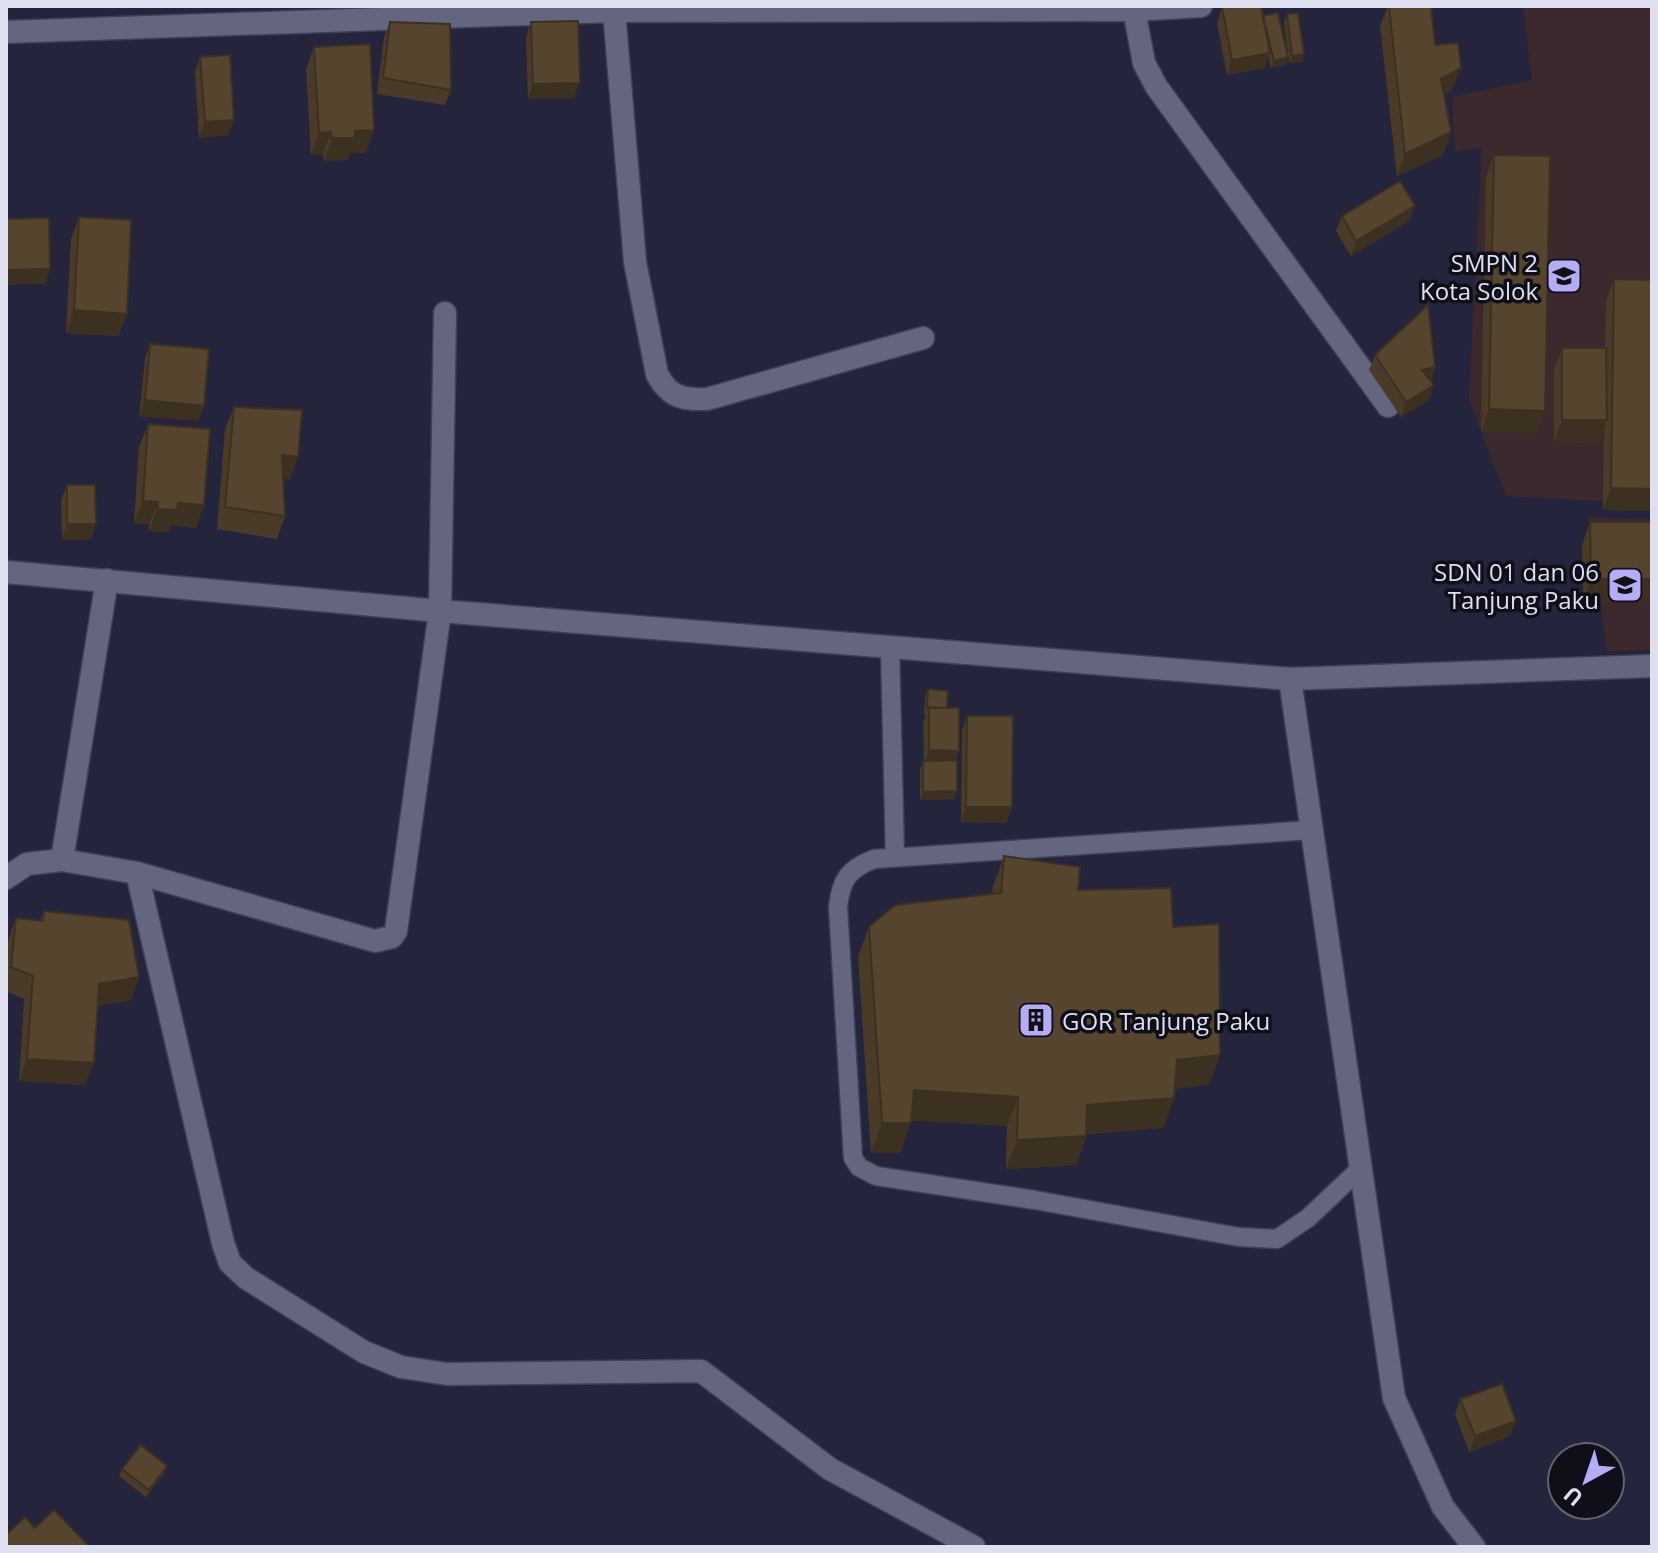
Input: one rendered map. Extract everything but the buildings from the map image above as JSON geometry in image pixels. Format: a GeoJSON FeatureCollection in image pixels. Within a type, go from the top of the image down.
{"type":"FeatureCollection","features":[{"type":"Feature","properties":{"kind":"street"},"geometry":{"type":"LineString","coordinates":[[6,32],[614,11],[1134,10],[1201,6]]}},
{"type":"Feature","properties":{"kind":"street"},"geometry":{"type":"LineString","coordinates":[[1134,10],[1144,63],[1156,86],[1388,406]]}},
{"type":"Feature","properties":{"kind":"street"},"geometry":{"type":"LineString","coordinates":[[614,11],[635,262],[657,374],[665,389],[677,398],[707,399],[923,338]]}},
{"type":"Feature","properties":{"kind":"street"},"geometry":{"type":"LineString","coordinates":[[6,878],[27,864],[62,860],[137,873],[375,941],[392,937],[396,931],[440,611],[445,313]]}},
{"type":"Feature","properties":{"kind":"street"},"geometry":{"type":"LineString","coordinates":[[6,572],[440,611],[1290,679],[1652,666]]}},
{"type":"Feature","properties":{"kind":"street"},"geometry":{"type":"LineString","coordinates":[[62,860],[107,580]]}},
{"type":"Feature","properties":{"kind":"street"},"geometry":{"type":"LineString","coordinates":[[1290,679],[1394,1398],[1443,1507],[1474,1547]]}},
{"type":"Feature","properties":{"kind":"street"},"geometry":{"type":"LineString","coordinates":[[137,873],[223,1243],[230,1263],[246,1278],[364,1352],[401,1367],[447,1374],[701,1371],[830,1469],[974,1547]]}},
{"type":"Feature","properties":{"kind":"lane"},"geometry":{"type":"LineString","coordinates":[[890,647],[895,857]]}},
{"type":"Feature","properties":{"kind":"lane"},"geometry":{"type":"LineString","coordinates":[[1312,830],[895,857],[874,859],[855,866],[845,875],[839,895],[853,1158],[866,1171],[1239,1237],[1277,1239],[1308,1218],[1362,1167]]}},
{"type":"Feature","properties":{"kind":"shaded area","name":"SMPN 2 Kota Solok"},"geometry":{"type":"Polygon","coordinates":[[[1523,6],[1652,6],[1652,504],[1506,496],[1469,400],[1482,147],[1455,152],[1452,97],[1532,80],[1523,6]]]}},
{"type":"Feature","properties":{"kind":"shaded area","name":"SDN 01 dan 06 Tanjung Paku"},"geometry":{"type":"Polygon","coordinates":[[[1588,517],[1652,520],[1652,650],[1607,651],[1588,517]]]}},
{"type":"Feature","properties":{"kind":"place","name":"SMPN 2 Kota Solok"},"geometry":{"type":"Point","coordinates":[1564,276]}},
{"type":"Feature","properties":{"kind":"place","name":"SDN 01 dan 06 Tanjung Paku"},"geometry":{"type":"Point","coordinates":[1625,585]}},
{"type":"Feature","properties":{"kind":"place","name":"GOR Tanjung Paku"},"geometry":{"type":"Point","coordinates":[1036,1020]}}]}
